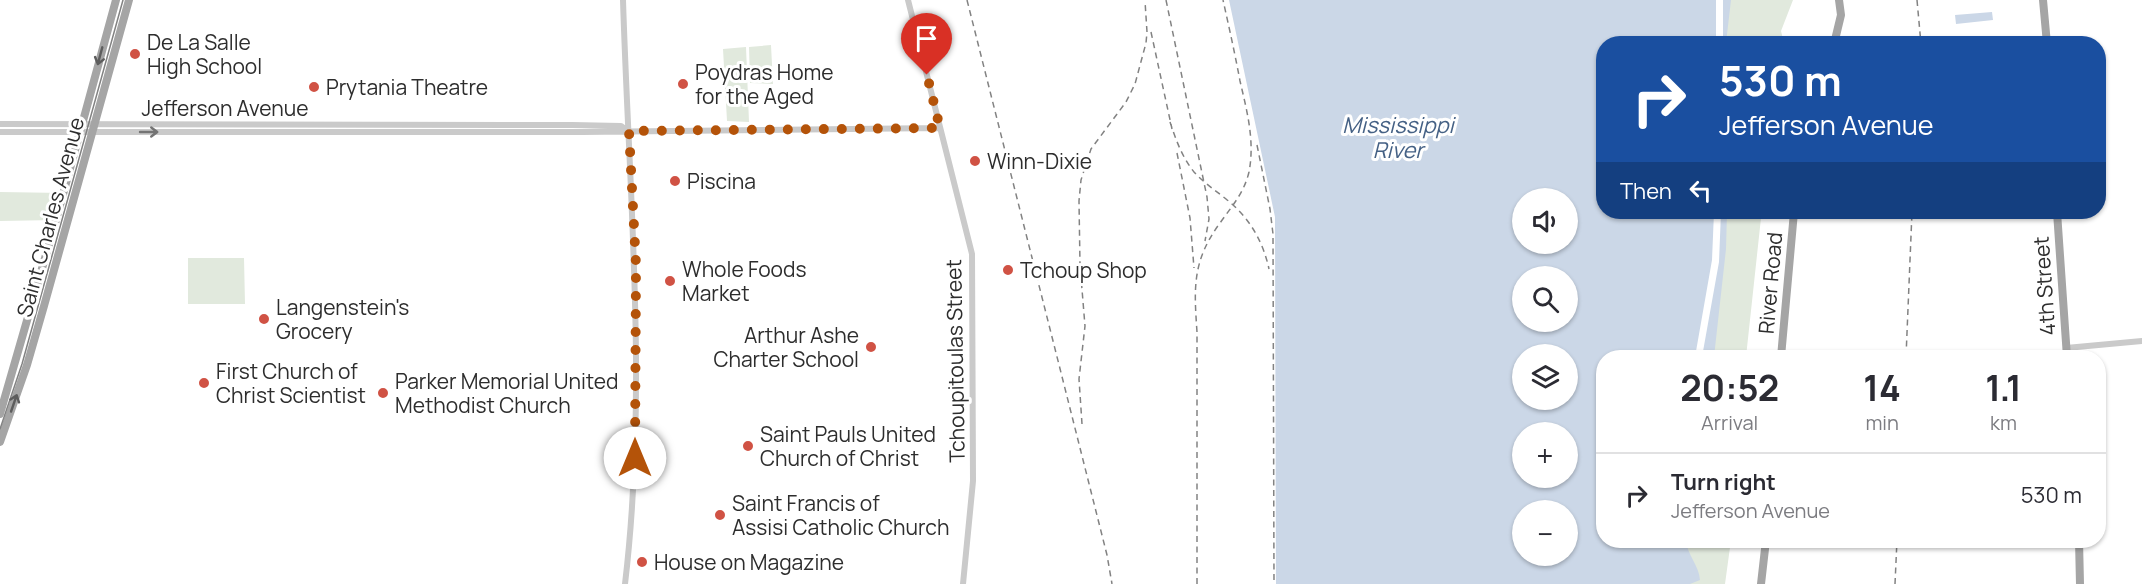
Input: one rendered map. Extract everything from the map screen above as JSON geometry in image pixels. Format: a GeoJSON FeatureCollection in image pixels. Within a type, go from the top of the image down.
{"type":"FeatureCollection","features":[{"type":"Feature","properties":{"kind":"main road","name":"Saint Charles Avenue"},"geometry":{"type":"LineString","coordinates":[[0,414],[116,0]]}},
{"type":"Feature","properties":{"kind":"main road","name":"Saint Charles Avenue"},"geometry":{"type":"LineString","coordinates":[[0,442],[32,349],[129,0]]}},
{"type":"Feature","properties":{"kind":"main road"},"geometry":{"type":"LineString","coordinates":[[1836,36],[1841,15],[1839,0]]}},
{"type":"Feature","properties":{"kind":"main road"},"geometry":{"type":"LineString","coordinates":[[2043,0],[2046,36]]}},
{"type":"Feature","properties":{"kind":"main road","name":"River Road"},"geometry":{"type":"LineString","coordinates":[[1782,350],[1793,219]]}},
{"type":"Feature","properties":{"kind":"main road","name":"4th Street"},"geometry":{"type":"LineString","coordinates":[[2058,219],[2067,348]]}},
{"type":"Feature","properties":{"kind":"main road"},"geometry":{"type":"LineString","coordinates":[[1761,584],[1765,548]]}},
{"type":"Feature","properties":{"kind":"main road"},"geometry":{"type":"LineString","coordinates":[[2079,548],[2080,584]]}},
{"type":"Feature","properties":{"kind":"street"},"geometry":{"type":"LineString","coordinates":[[624,0],[636,265],[635,458],[625,584]]}},
{"type":"Feature","properties":{"kind":"street","name":"Tchoupitoulas Street"},"geometry":{"type":"LineString","coordinates":[[908,0],[972,254],[973,481],[963,584]]}},
{"type":"Feature","properties":{"kind":"street","name":"Jefferson Avenue"},"geometry":{"type":"LineString","coordinates":[[0,124],[81,128],[621,126],[629,131],[940,128]]}},
{"type":"Feature","properties":{"kind":"street","name":"Jefferson Avenue"},"geometry":{"type":"LineString","coordinates":[[0,132],[81,128]]}},
{"type":"Feature","properties":{"kind":"street"},"geometry":{"type":"LineString","coordinates":[[2067,348],[2142,341]]}},
{"type":"Feature","properties":{"kind":"shaded area"},"geometry":{"type":"Polygon","coordinates":[[[1728,0],[1793,0],[1781,31],[1782,36],[1726,36],[1728,0]]]}},
{"type":"Feature","properties":{"kind":"shaded area"},"geometry":{"type":"Polygon","coordinates":[[[771,45],[773,84],[750,83],[749,47],[771,45]]]}},
{"type":"Feature","properties":{"kind":"shaded area"},"geometry":{"type":"Polygon","coordinates":[[[746,47],[749,122],[727,121],[723,49],[746,47]]]}},
{"type":"Feature","properties":{"kind":"shaded area"},"geometry":{"type":"Polygon","coordinates":[[[0,192],[64,193],[56,220],[0,221],[0,192]]]}},
{"type":"Feature","properties":{"kind":"shaded area"},"geometry":{"type":"Polygon","coordinates":[[[1722,219],[1761,219],[1747,350],[1710,350],[1722,219]]]}},
{"type":"Feature","properties":{"kind":"shaded area"},"geometry":{"type":"Polygon","coordinates":[[[188,258],[244,258],[245,304],[188,304],[188,258]]]}},
{"type":"Feature","properties":{"kind":"shaded area"},"geometry":{"type":"Polygon","coordinates":[[[1679,548],[1730,548],[1725,584],[1684,584],[1679,548]]]}},
{"type":"Feature","properties":{"kind":"water","name":"Mississippi River"},"geometry":{"type":"Polygon","coordinates":[[[1229,0],[1731,0],[1727,36],[1596,36],[1596,219],[1727,219],[1726,249],[1715,350],[1596,350],[1596,548],[1688,548],[1700,580],[1690,584],[1276,584],[1275,217],[1229,0]]]}},
{"type":"Feature","properties":{"kind":"water"},"geometry":{"type":"Polygon","coordinates":[[[1992,12],[1993,20],[1956,24],[1955,15],[1992,12]]]}},
{"type":"Feature","properties":{"kind":"pier"},"geometry":{"type":"Polygon","coordinates":[[[1716,0],[1723,0],[1723,36],[1716,36],[1716,0]]]}},
{"type":"Feature","properties":{"kind":"pier"},"geometry":{"type":"Polygon","coordinates":[[[1714,219],[1721,219],[1719,262],[1703,350],[1696,350],[1712,260],[1714,219]]]}},
{"type":"Feature","properties":{"kind":"tram line"},"geometry":{"type":"LineString","coordinates":[[0,429],[22,364],[123,0]]}},
{"type":"Feature","properties":{"kind":"railway"},"geometry":{"type":"LineString","coordinates":[[967,0],[1107,555],[1112,584]]}},
{"type":"Feature","properties":{"kind":"railway"},"geometry":{"type":"LineString","coordinates":[[1166,0],[1207,197],[1209,219],[1205,241]]}},
{"type":"Feature","properties":{"kind":"railway"},"geometry":{"type":"LineString","coordinates":[[1197,584],[1195,302],[1197,275],[1204,250],[1244,186],[1251,160],[1248,115],[1223,0]]}},
{"type":"Feature","properties":{"kind":"railway"},"geometry":{"type":"LineString","coordinates":[[1917,0],[1920,36]]}},
{"type":"Feature","properties":{"kind":"railway"},"geometry":{"type":"LineString","coordinates":[[1082,424],[1079,379],[1085,326],[1080,265],[1081,180],[1091,149],[1126,102],[1135,84],[1146,43],[1145,1]]}},
{"type":"Feature","properties":{"kind":"railway"},"geometry":{"type":"LineString","coordinates":[[1151,32],[1172,129]]}},
{"type":"Feature","properties":{"kind":"railway"},"geometry":{"type":"LineString","coordinates":[[1170,122],[1177,142],[1194,172],[1234,206],[1254,230],[1269,269]]}},
{"type":"Feature","properties":{"kind":"railway"},"geometry":{"type":"LineString","coordinates":[[1257,145],[1273,234],[1274,584]]}},
{"type":"Feature","properties":{"kind":"railway"},"geometry":{"type":"LineString","coordinates":[[1177,153],[1190,218],[1194,268]]}},
{"type":"Feature","properties":{"kind":"railway"},"geometry":{"type":"LineString","coordinates":[[1906,350],[1912,219]]}},
{"type":"Feature","properties":{"kind":"railway"},"geometry":{"type":"LineString","coordinates":[[1895,584],[1897,548]]}},
{"type":"Feature","properties":{"kind":"place","name":"De La Salle High School"},"geometry":{"type":"Point","coordinates":[135,54]}},
{"type":"Feature","properties":{"kind":"place","name":"Poydras Home for the Aged"},"geometry":{"type":"Point","coordinates":[683,84]}},
{"type":"Feature","properties":{"kind":"place","name":"Prytania Theatre"},"geometry":{"type":"Point","coordinates":[314,87]}},
{"type":"Feature","properties":{"kind":"place","name":"Winn-Dixie"},"geometry":{"type":"Point","coordinates":[975,161]}},
{"type":"Feature","properties":{"kind":"place","name":"Piscina"},"geometry":{"type":"Point","coordinates":[675,181]}},
{"type":"Feature","properties":{"kind":"place","name":"Tchoup Shop"},"geometry":{"type":"Point","coordinates":[1008,270]}},
{"type":"Feature","properties":{"kind":"place","name":"Whole Foods Market"},"geometry":{"type":"Point","coordinates":[670,281]}},
{"type":"Feature","properties":{"kind":"place","name":"Langenstein's Grocery"},"geometry":{"type":"Point","coordinates":[264,319]}},
{"type":"Feature","properties":{"kind":"place","name":"Arthur Ashe Charter School"},"geometry":{"type":"Point","coordinates":[871,347]}},
{"type":"Feature","properties":{"kind":"place","name":"First Church of Christ Scientist"},"geometry":{"type":"Point","coordinates":[204,383]}},
{"type":"Feature","properties":{"kind":"place","name":"Parker Memorial United Methodist Church"},"geometry":{"type":"Point","coordinates":[383,393]}},
{"type":"Feature","properties":{"kind":"place","name":"Saint Pauls United Church of Christ"},"geometry":{"type":"Point","coordinates":[748,446]}},
{"type":"Feature","properties":{"kind":"place","name":"Saint Francis of Assisi Catholic Church"},"geometry":{"type":"Point","coordinates":[720,515]}},
{"type":"Feature","properties":{"kind":"place","name":"House on Magazine"},"geometry":{"type":"Point","coordinates":[642,562]}},
{"type":"Feature","properties":{"kind":"route"},"geometry":{"type":"LineString","coordinates":[[635,458],[636,265],[629,131],[940,128],[927,75]]}}]}
